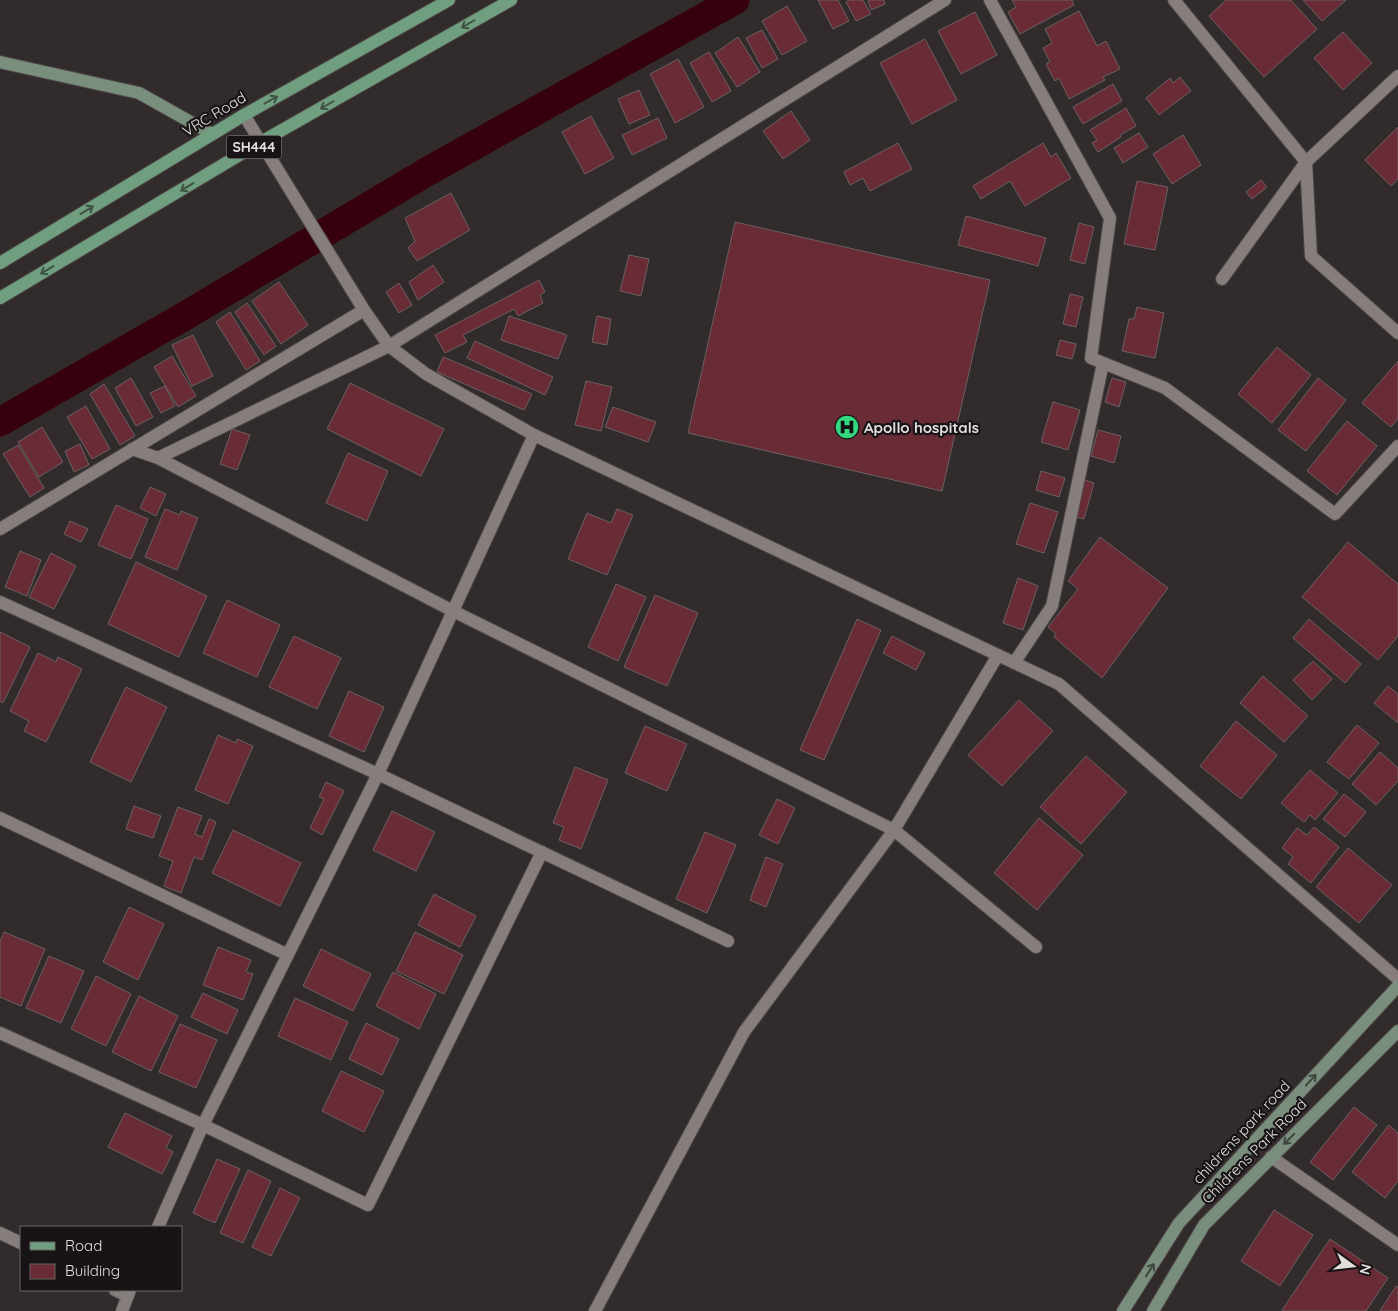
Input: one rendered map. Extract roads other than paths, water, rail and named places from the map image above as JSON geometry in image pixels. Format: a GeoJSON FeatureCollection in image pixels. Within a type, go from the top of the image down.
{"type":"FeatureCollection","features":[{"type":"Feature","properties":{"kind":"main road","name":"VRC Road"},"geometry":{"type":"LineString","coordinates":[[0,263],[244,115],[449,0]]}},
{"type":"Feature","properties":{"kind":"main road","name":"SH444"},"geometry":{"type":"LineString","coordinates":[[0,298],[261,142],[511,0]]}},
{"type":"Feature","properties":{"kind":"street"},"geometry":{"type":"LineString","coordinates":[[158,458],[389,346],[945,0]]}},
{"type":"Feature","properties":{"kind":"street"},"geometry":{"type":"LineString","coordinates":[[990,0],[1110,218],[1090,358],[1165,388],[1335,514],[1398,446]]}},
{"type":"Feature","properties":{"kind":"street"},"geometry":{"type":"LineString","coordinates":[[1174,0],[1306,162],[1311,256],[1398,333]]}},
{"type":"Feature","properties":{"kind":"street"},"geometry":{"type":"LineString","coordinates":[[0,62],[139,93],[212,134]]}},
{"type":"Feature","properties":{"kind":"street"},"geometry":{"type":"LineString","coordinates":[[1222,278],[1306,162],[1398,76]]}},
{"type":"Feature","properties":{"kind":"street"},"geometry":{"type":"LineString","coordinates":[[244,115],[347,284],[389,346],[426,374],[534,435],[1059,684],[1398,978]]}},
{"type":"Feature","properties":{"kind":"street"},"geometry":{"type":"LineString","coordinates":[[0,529],[364,310]]}},
{"type":"Feature","properties":{"kind":"street"},"geometry":{"type":"LineString","coordinates":[[1014,663],[1052,606],[1102,363]]}},
{"type":"Feature","properties":{"kind":"street"},"geometry":{"type":"LineString","coordinates":[[158,1226],[203,1125],[378,774],[534,435]]}},
{"type":"Feature","properties":{"kind":"street"},"geometry":{"type":"LineString","coordinates":[[132,449],[158,458],[453,610],[894,830],[1036,947]]}},
{"type":"Feature","properties":{"kind":"street"},"geometry":{"type":"LineString","coordinates":[[0,602],[378,774],[728,941]]}},
{"type":"Feature","properties":{"kind":"street"},"geometry":{"type":"LineString","coordinates":[[595,1311],[744,1032],[894,830],[998,655]]}},
{"type":"Feature","properties":{"kind":"street"},"geometry":{"type":"LineString","coordinates":[[0,818],[288,955]]}},
{"type":"Feature","properties":{"kind":"street"},"geometry":{"type":"LineString","coordinates":[[0,1034],[203,1125],[368,1205],[542,852]]}},
{"type":"Feature","properties":{"kind":"street","name":"childrens park road"},"geometry":{"type":"LineString","coordinates":[[1123,1311],[1179,1223],[1398,986]]}},
{"type":"Feature","properties":{"kind":"street","name":"Childrens Park Road"},"geometry":{"type":"LineString","coordinates":[[1153,1311],[1204,1225],[1398,1031]]}},
{"type":"Feature","properties":{"kind":"street"},"geometry":{"type":"LineString","coordinates":[[1271,1157],[1398,1245]]}},
{"type":"Feature","properties":{"kind":"street"},"geometry":{"type":"LineString","coordinates":[[0,1233],[20,1243]]}},
{"type":"Feature","properties":{"kind":"street"},"geometry":{"type":"LineString","coordinates":[[122,1311],[128,1293]]}},
{"type":"Feature","properties":{"kind":"waterway"},"geometry":{"type":"LineString","coordinates":[[0,422],[183,317],[430,170],[735,0]]}},
{"type":"Feature","properties":{"kind":"place","name":"Apollo hospitals"},"geometry":{"type":"Point","coordinates":[847,427]}}]}
